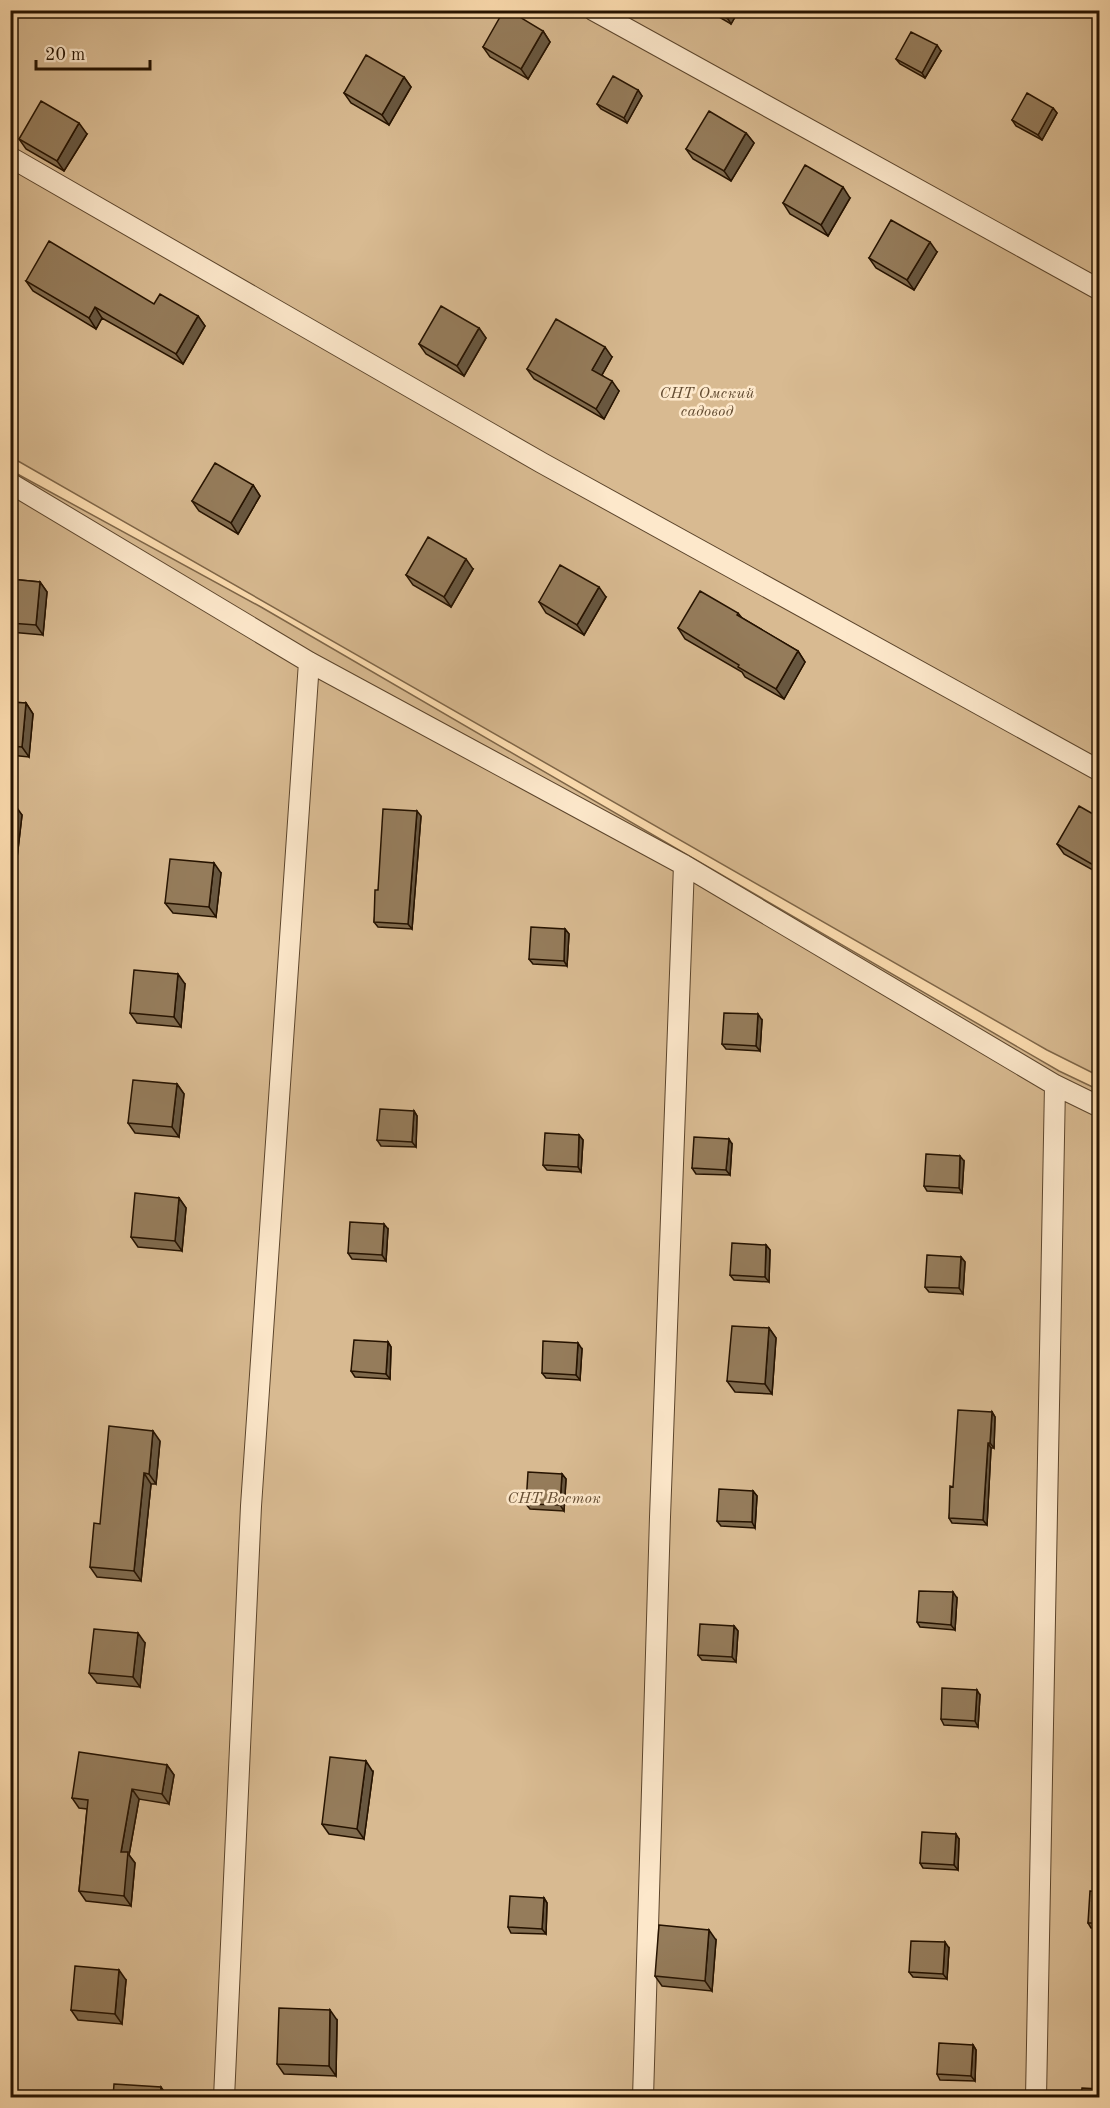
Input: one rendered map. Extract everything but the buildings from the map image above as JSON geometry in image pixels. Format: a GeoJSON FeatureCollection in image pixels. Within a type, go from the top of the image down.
{"type":"FeatureCollection","features":[{"type":"Feature","properties":{"kind":"lane"},"geometry":{"type":"LineString","coordinates":[[593,10],[1100,290]]}},
{"type":"Feature","properties":{"kind":"lane"},"geometry":{"type":"LineString","coordinates":[[10,157],[542,463],[1100,771]]}},
{"type":"Feature","properties":{"kind":"lane"},"geometry":{"type":"LineString","coordinates":[[10,483],[309,662],[684,866],[1055,1085],[1100,1107]]}},
{"type":"Feature","properties":{"kind":"lane"},"geometry":{"type":"LineString","coordinates":[[224,2097],[251,1506],[309,662]]}},
{"type":"Feature","properties":{"kind":"lane"},"geometry":{"type":"LineString","coordinates":[[643,2097],[659,1528],[684,866]]}},
{"type":"Feature","properties":{"kind":"lane"},"geometry":{"type":"LineString","coordinates":[[1036,2097],[1055,1085]]}},
{"type":"Feature","properties":{"kind":"green space","name":"СНТ Омский садовод"},"geometry":{"type":"Polygon","coordinates":[[[11,11],[1099,11],[1099,1076],[1047,1050],[11,457],[11,11]]]}},
{"type":"Feature","properties":{"kind":"green space","name":"СНТ Восток"},"geometry":{"type":"Polygon","coordinates":[[[10,470],[261,607],[1059,1071],[1099,1090],[1099,2097],[11,2097],[10,470]]]}}]}
